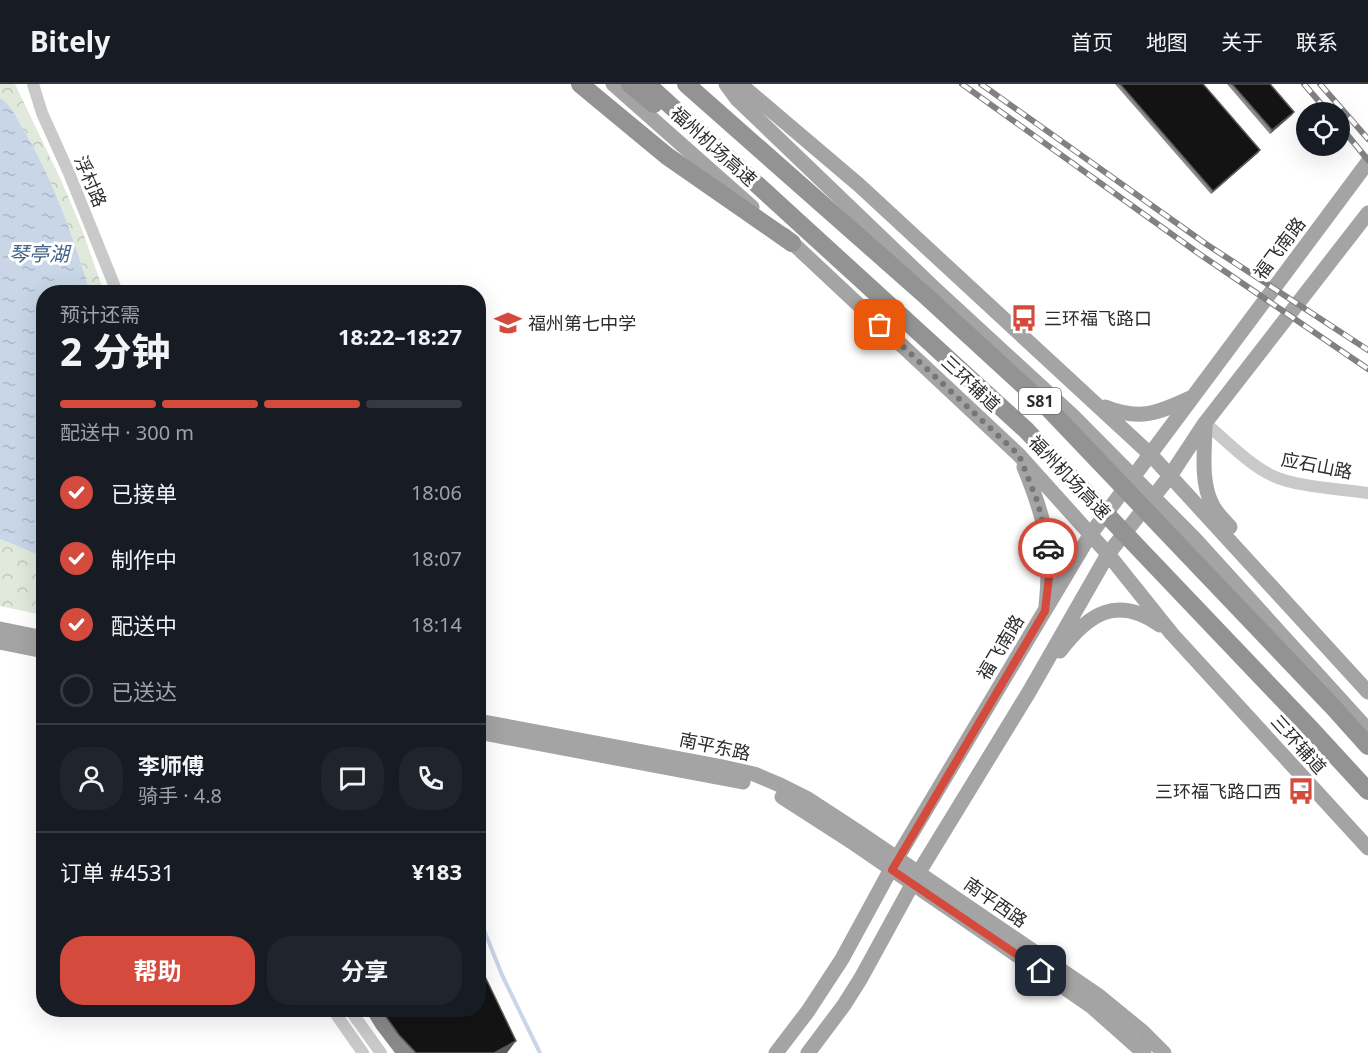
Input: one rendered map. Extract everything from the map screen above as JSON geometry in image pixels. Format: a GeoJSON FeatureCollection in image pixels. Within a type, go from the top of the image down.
{"type":"FeatureCollection","features":[{"type":"Feature","properties":{"kind":"highway"},"geometry":{"type":"LineString","coordinates":[[580,84],[667,156],[792,243]]}},
{"type":"Feature","properties":{"kind":"highway"},"geometry":{"type":"LineString","coordinates":[[630,84],[769,195]]}},
{"type":"Feature","properties":{"kind":"highway","name":"福州机场高速"},"geometry":{"type":"LineString","coordinates":[[647,84],[1026,430],[1368,791]]}},
{"type":"Feature","properties":{"kind":"highway","name":"福州机场高速"},"geometry":{"type":"LineString","coordinates":[[686,84],[926,296],[1048,408],[1333,706],[1368,746]]}},
{"type":"Feature","properties":{"kind":"highway"},"geometry":{"type":"LineString","coordinates":[[705,84],[926,296]]}},
{"type":"Feature","properties":{"kind":"main road","name":"三环辅道"},"geometry":{"type":"LineString","coordinates":[[613,84],[792,243],[1019,455],[1108,554],[1172,634],[1368,849]]}},
{"type":"Feature","properties":{"kind":"main road"},"geometry":{"type":"LineString","coordinates":[[726,84],[737,99],[964,316],[1073,416],[1195,538],[1368,730]]}},
{"type":"Feature","properties":{"kind":"main road"},"geometry":{"type":"LineString","coordinates":[[740,84],[859,185],[1098,404],[1170,476],[1368,692]]}},
{"type":"Feature","properties":{"kind":"main road","name":"福飞南路"},"geometry":{"type":"LineString","coordinates":[[776,1053],[808,1011],[842,959],[894,864],[1090,535],[1368,162]]}},
{"type":"Feature","properties":{"kind":"main road"},"geometry":{"type":"LineString","coordinates":[[808,1053],[854,990],[916,878],[1029,692],[1108,554],[1170,476],[1205,423],[1368,213]]}},
{"type":"Feature","properties":{"kind":"main road"},"geometry":{"type":"LineString","coordinates":[[1098,404],[1140,416],[1154,414],[1193,397]]}},
{"type":"Feature","properties":{"kind":"main road"},"geometry":{"type":"LineString","coordinates":[[1205,423],[1205,476],[1212,505],[1284,586],[1316,635]]}},
{"type":"Feature","properties":{"kind":"main road"},"geometry":{"type":"LineString","coordinates":[[1019,455],[1046,528],[1049,556],[1045,611]]}},
{"type":"Feature","properties":{"kind":"main road"},"geometry":{"type":"LineString","coordinates":[[1029,692],[1065,645],[1086,623],[1105,611],[1128,609],[1147,616],[1172,634]]}},
{"type":"Feature","properties":{"kind":"main road"},"geometry":{"type":"LineString","coordinates":[[0,630],[36,637]]}},
{"type":"Feature","properties":{"kind":"main road"},"geometry":{"type":"LineString","coordinates":[[0,642],[36,649]]}},
{"type":"Feature","properties":{"kind":"main road","name":"南平东路"},"geometry":{"type":"LineString","coordinates":[[486,722],[617,745],[754,774],[807,799],[894,864]]}},
{"type":"Feature","properties":{"kind":"main road","name":"南平东路"},"geometry":{"type":"LineString","coordinates":[[486,733],[613,756],[757,786],[787,799],[916,878]]}},
{"type":"Feature","properties":{"kind":"main road","name":"南平西路"},"geometry":{"type":"LineString","coordinates":[[916,878],[1091,1006],[1144,1053]]}},
{"type":"Feature","properties":{"kind":"main road","name":"南平西路"},"geometry":{"type":"LineString","coordinates":[[916,878],[1099,996],[1143,1032],[1164,1053]]}},
{"type":"Feature","properties":{"kind":"street","name":"浮村路"},"geometry":{"type":"LineString","coordinates":[[33,84],[45,120],[114,285]]}},
{"type":"Feature","properties":{"kind":"street","name":"应石山路"},"geometry":{"type":"LineString","coordinates":[[1205,423],[1253,463],[1276,477],[1368,493]]}},
{"type":"Feature","properties":{"kind":"street"},"geometry":{"type":"LineString","coordinates":[[338,1017],[363,1053]]}},
{"type":"Feature","properties":{"kind":"street"},"geometry":{"type":"LineString","coordinates":[[355,1017],[381,1053]]}},
{"type":"Feature","properties":{"kind":"green space"},"geometry":{"type":"Polygon","coordinates":[[[0,84],[15,84],[61,180],[102,285],[88,285],[77,249],[53,187],[15,115],[7,103],[0,98],[0,84]]]}},
{"type":"Feature","properties":{"kind":"green space"},"geometry":{"type":"Polygon","coordinates":[[[0,539],[36,554],[36,614],[0,606],[0,539]]]}},
{"type":"Feature","properties":{"kind":"water","name":"琴亭湖"},"geometry":{"type":"Polygon","coordinates":[[[0,98],[13,111],[53,187],[77,249],[88,285],[36,285],[36,554],[0,539],[0,98]]]}},
{"type":"Feature","properties":{"kind":"building"},"geometry":{"type":"Polygon","coordinates":[[[1120,84],[1203,84],[1260,150],[1213,191],[1120,84]]]}},
{"type":"Feature","properties":{"kind":"building"},"geometry":{"type":"Polygon","coordinates":[[[1232,84],[1270,84],[1294,112],[1272,130],[1232,84]]]}},
{"type":"Feature","properties":{"kind":"building"},"geometry":{"type":"Polygon","coordinates":[[[486,979],[516,1041],[494,1053],[416,1053],[386,1017],[486,1017],[486,979]]]}},
{"type":"Feature","properties":{"kind":"waterway"},"geometry":{"type":"LineString","coordinates":[[486,935],[502,975],[540,1053]]}},
{"type":"Feature","properties":{"kind":"railway"},"geometry":{"type":"LineString","coordinates":[[962,84],[1198,253],[1368,369]]}},
{"type":"Feature","properties":{"kind":"railway"},"geometry":{"type":"LineString","coordinates":[[981,84],[1206,244],[1368,350]]}},
{"type":"Feature","properties":{"kind":"railway"},"geometry":{"type":"LineString","coordinates":[[1304,84],[1319,102]]}},
{"type":"Feature","properties":{"kind":"railway"},"geometry":{"type":"LineString","coordinates":[[1320,84],[1368,139]]}},
{"type":"Feature","properties":{"kind":"railway"},"geometry":{"type":"LineString","coordinates":[[1350,138],[1368,160]]}},
{"type":"Feature","properties":{"kind":"way so far"},"geometry":{"type":"LineString","coordinates":[[880,325],[1019,455],[1046,528],[1048,548]]}},
{"type":"Feature","properties":{"kind":"place","name":"三环福飞路口"},"geometry":{"type":"Point","coordinates":[1024,318]}},
{"type":"Feature","properties":{"kind":"place","name":"福州第七中学"},"geometry":{"type":"Point","coordinates":[508,323]}},
{"type":"Feature","properties":{"kind":"place","name":"三环福飞路口西"},"geometry":{"type":"Point","coordinates":[1301,791]}},
{"type":"Feature","properties":{"kind":"route"},"geometry":{"type":"LineString","coordinates":[[1041,971],[892,870],[1045,611],[1049,577],[1048,548]]}}]}
